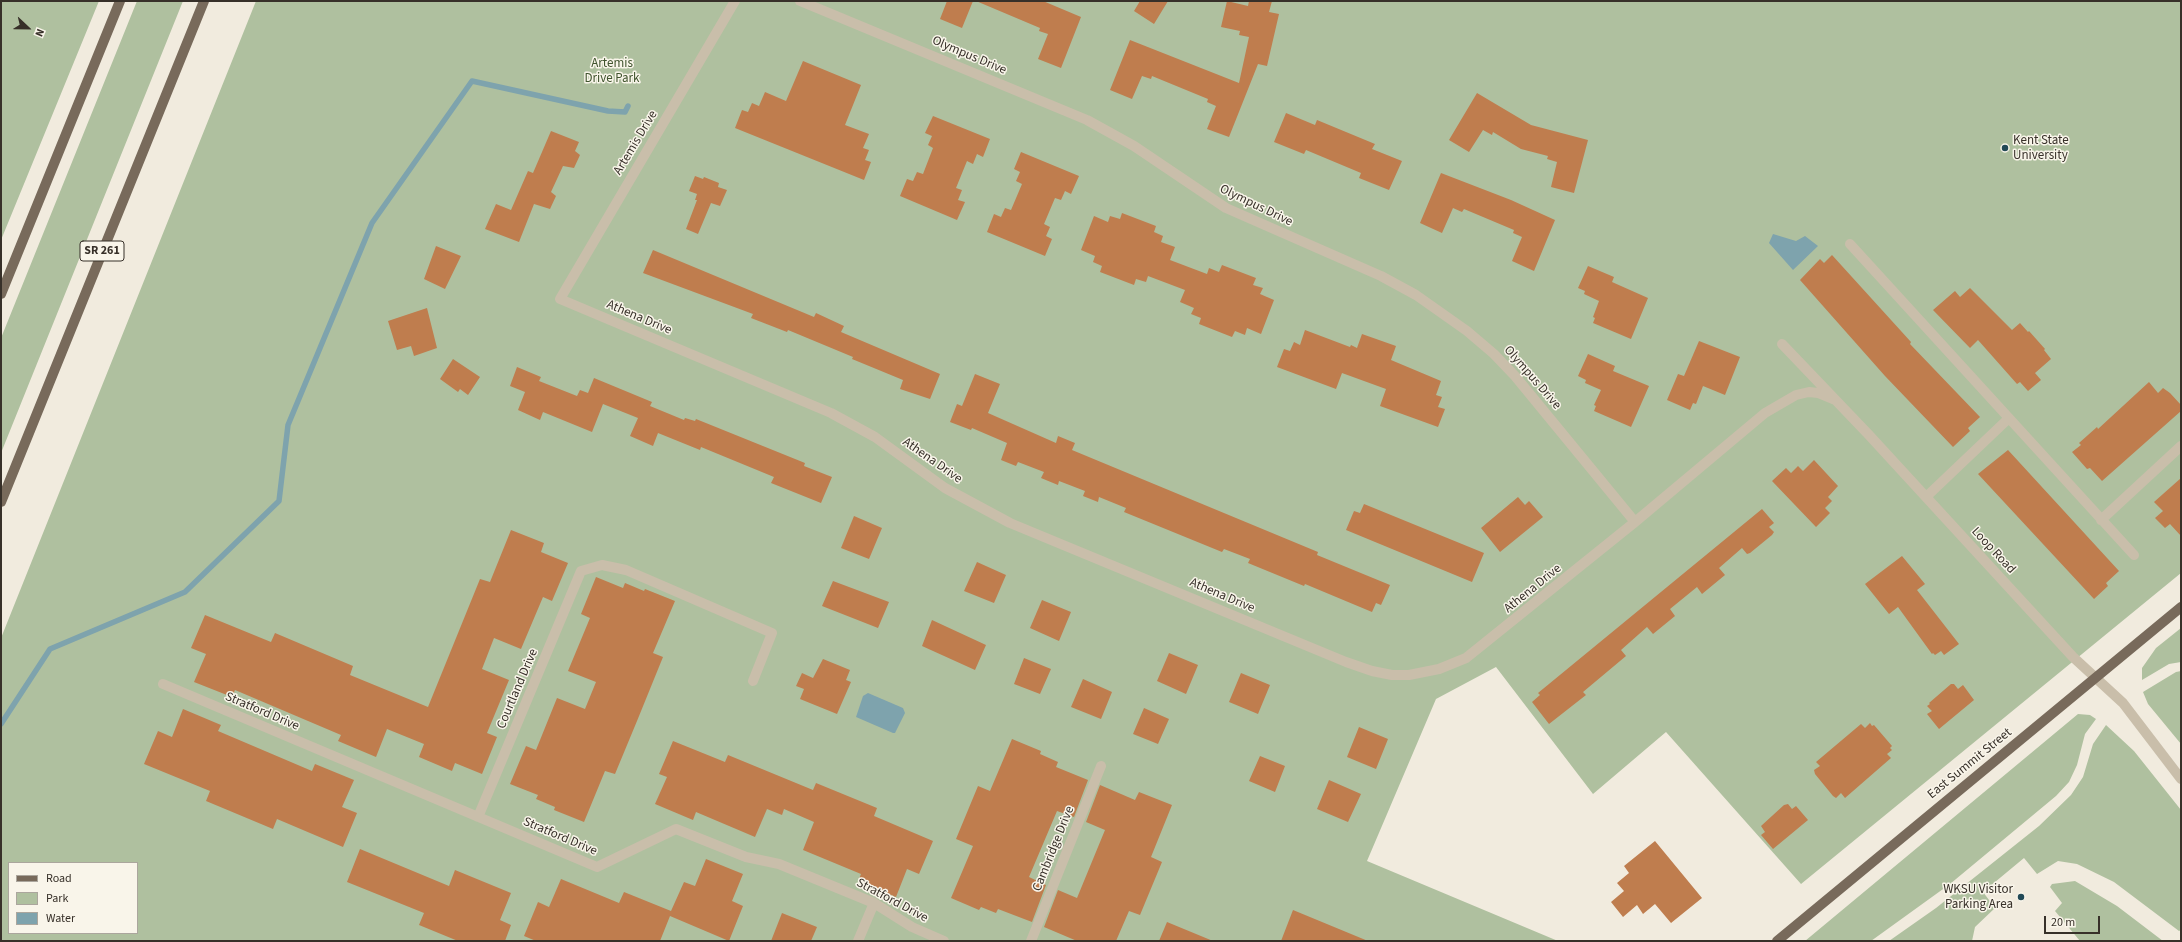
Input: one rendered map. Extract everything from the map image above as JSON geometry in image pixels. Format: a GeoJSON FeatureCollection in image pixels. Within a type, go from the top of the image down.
{"type":"FeatureCollection","features":[{"type":"Feature","properties":{"kind":"main road"},"geometry":{"type":"LineString","coordinates":[[1,294],[120,1]]}},
{"type":"Feature","properties":{"kind":"main road","name":"SR 261"},"geometry":{"type":"LineString","coordinates":[[1,502],[204,1]]}},
{"type":"Feature","properties":{"kind":"main road","name":"East Summit Street"},"geometry":{"type":"LineString","coordinates":[[1777,941],[2096,679],[2181,607]]}},
{"type":"Feature","properties":{"kind":"street","name":"Artemis Drive"},"geometry":{"type":"LineString","coordinates":[[560,299],[735,1]]}},
{"type":"Feature","properties":{"kind":"street","name":"Olympus Drive"},"geometry":{"type":"LineString","coordinates":[[800,1],[1087,120],[1134,146],[1226,208],[1381,276],[1416,295],[1452,319],[1494,354],[1515,376],[1636,522]]}},
{"type":"Feature","properties":{"kind":"street"},"geometry":{"type":"LineString","coordinates":[[1850,244],[2008,419],[2134,555]]}},
{"type":"Feature","properties":{"kind":"street","name":"Athena Drive"},"geometry":{"type":"LineString","coordinates":[[560,299],[831,414],[875,437],[945,488],[1010,522],[1308,647],[1372,671],[1392,675],[1424,673],[1451,665],[1466,658],[1636,522],[1765,413],[1781,402],[1796,394],[1809,392],[1818,392],[1835,400]]}},
{"type":"Feature","properties":{"kind":"street","name":"Loop Road"},"geometry":{"type":"LineString","coordinates":[[1782,344],[1926,497],[2073,657],[2123,703],[2181,779]]}},
{"type":"Feature","properties":{"kind":"street"},"geometry":{"type":"LineString","coordinates":[[1926,497],[2008,419]]}},
{"type":"Feature","properties":{"kind":"street"},"geometry":{"type":"LineString","coordinates":[[2101,520],[2181,446]]}},
{"type":"Feature","properties":{"kind":"street","name":"Courtland Drive"},"geometry":{"type":"LineString","coordinates":[[478,817],[581,571],[602,565],[626,570],[772,633],[753,682]]}},
{"type":"Feature","properties":{"kind":"street","name":"Stratford Drive"},"geometry":{"type":"LineString","coordinates":[[163,684],[597,867],[676,829],[746,857],[779,864],[874,903],[912,927],[944,941]]}},
{"type":"Feature","properties":{"kind":"street","name":"Cambridge Drive"},"geometry":{"type":"LineString","coordinates":[[1031,941],[1101,766]]}},
{"type":"Feature","properties":{"kind":"street"},"geometry":{"type":"LineString","coordinates":[[858,941],[874,903]]}},
{"type":"Feature","properties":{"kind":"green space"},"geometry":{"type":"Polygon","coordinates":[[[1,1],[99,1],[1,240],[1,1]]]}},
{"type":"Feature","properties":{"kind":"green space"},"geometry":{"type":"Polygon","coordinates":[[[137,1],[183,1],[1,453],[1,338],[137,1]]]}},
{"type":"Feature","properties":{"kind":"green space","name":"Artemis Drive Park"},"geometry":{"type":"Polygon","coordinates":[[[256,1],[2181,1],[2181,573],[1801,884],[1666,732],[1593,794],[1496,667],[1436,699],[1367,861],[1558,941],[1,941],[1,638],[256,1]]]}},
{"type":"Feature","properties":{"kind":"green space"},"geometry":{"type":"Polygon","coordinates":[[[2181,628],[2181,662],[2169,664],[2142,680],[2142,668],[2156,648],[2181,628]]]}},
{"type":"Feature","properties":{"kind":"green space"},"geometry":{"type":"Polygon","coordinates":[[[2181,671],[2181,744],[2148,704],[2143,692],[2176,672],[2181,671]]]}},
{"type":"Feature","properties":{"kind":"green space"},"geometry":{"type":"Polygon","coordinates":[[[2078,714],[2090,715],[2096,719],[2085,734],[2077,765],[2069,782],[2056,796],[1950,884],[1871,941],[1805,941],[2078,714]]]}},
{"type":"Feature","properties":{"kind":"green space"},"geometry":{"type":"Polygon","coordinates":[[[2106,725],[2134,751],[2181,810],[2181,930],[2179,931],[2114,882],[2077,864],[2058,861],[2037,874],[2024,858],[1983,892],[1995,908],[1975,927],[1972,941],[1889,941],[1936,908],[2039,826],[2071,795],[2083,777],[2093,744],[2106,725]]]}},
{"type":"Feature","properties":{"kind":"green space"},"geometry":{"type":"Polygon","coordinates":[[[2075,881],[2117,906],[2163,941],[2080,941],[2055,911],[2062,903],[2050,887],[2052,884],[2075,881]]]}},
{"type":"Feature","properties":{"kind":"water"},"geometry":{"type":"Polygon","coordinates":[[[1773,234],[1796,241],[1805,236],[1818,246],[1793,270],[1769,243],[1773,234]]]}},
{"type":"Feature","properties":{"kind":"water"},"geometry":{"type":"Polygon","coordinates":[[[868,693],[903,708],[905,713],[895,733],[856,717],[863,696],[868,693]]]}},
{"type":"Feature","properties":{"kind":"building"},"geometry":{"type":"Polygon","coordinates":[[[947,1],[973,1],[962,28],[940,19],[947,1]]]}},
{"type":"Feature","properties":{"kind":"building"},"geometry":{"type":"Polygon","coordinates":[[[976,1],[1043,1],[1081,17],[1061,68],[1038,59],[1048,34],[1039,31],[1040,28],[976,1]]]}},
{"type":"Feature","properties":{"kind":"building"},"geometry":{"type":"Polygon","coordinates":[[[1140,1],[1168,1],[1154,24],[1134,11],[1140,1]]]}},
{"type":"Feature","properties":{"kind":"building"},"geometry":{"type":"Polygon","coordinates":[[[1227,1],[1248,6],[1249,1],[1272,1],[1269,12],[1279,14],[1267,66],[1258,64],[1229,137],[1207,129],[1216,106],[1207,102],[1208,99],[1152,76],[1151,79],[1142,76],[1132,99],[1110,90],[1130,40],[1239,83],[1249,37],[1239,35],[1240,31],[1221,27],[1227,1]]]}},
{"type":"Feature","properties":{"kind":"building"},"geometry":{"type":"Polygon","coordinates":[[[803,61],[861,85],[845,125],[869,134],[863,148],[869,150],[865,160],[871,162],[864,180],[735,128],[742,110],[748,112],[752,103],[759,106],[765,92],[786,101],[803,61]]]}},
{"type":"Feature","properties":{"kind":"building"},"geometry":{"type":"Polygon","coordinates":[[[1477,93],[1531,125],[1588,140],[1574,193],[1551,187],[1557,162],[1547,159],[1548,156],[1521,149],[1493,132],[1492,135],[1483,130],[1469,152],[1449,140],[1477,93]]]}},
{"type":"Feature","properties":{"kind":"building"},"geometry":{"type":"Polygon","coordinates":[[[1286,113],[1315,125],[1317,120],[1375,144],[1372,149],[1402,161],[1389,190],[1359,178],[1361,173],[1306,150],[1304,154],[1274,142],[1286,113]]]}},
{"type":"Feature","properties":{"kind":"building"},"geometry":{"type":"Polygon","coordinates":[[[933,116],[990,139],[983,157],[977,154],[973,164],[967,161],[956,188],[962,190],[958,200],[965,202],[957,220],[900,196],[907,179],[913,181],[917,172],[923,174],[933,148],[928,145],[932,136],[925,133],[933,116]]]}},
{"type":"Feature","properties":{"kind":"building"},"geometry":{"type":"Polygon","coordinates":[[[551,131],[579,142],[575,151],[580,155],[574,168],[563,166],[551,192],[556,196],[550,209],[534,204],[519,242],[485,229],[496,204],[511,210],[528,171],[533,173],[551,131]]]}},
{"type":"Feature","properties":{"kind":"building"},"geometry":{"type":"Polygon","coordinates":[[[1021,152],[1079,176],[1071,194],[1065,191],[1061,200],[1055,198],[1044,224],[1050,227],[1046,236],[1052,239],[1045,256],[987,232],[994,214],[1001,217],[1005,208],[1011,210],[1022,184],[1016,181],[1020,172],[1014,169],[1021,152]]]}},
{"type":"Feature","properties":{"kind":"building"},"geometry":{"type":"Polygon","coordinates":[[[1441,173],[1511,200],[1555,220],[1534,271],[1512,261],[1522,237],[1513,233],[1514,230],[1464,209],[1462,212],[1453,208],[1442,233],[1420,223],[1441,173]]]}},
{"type":"Feature","properties":{"kind":"building"},"geometry":{"type":"Polygon","coordinates":[[[695,176],[703,179],[704,177],[719,183],[718,187],[727,190],[720,206],[711,203],[698,234],[686,229],[697,200],[695,200],[697,194],[689,191],[695,176]]]}},
{"type":"Feature","properties":{"kind":"building"},"geometry":{"type":"Polygon","coordinates":[[[1122,213],[1156,226],[1154,232],[1163,236],[1161,242],[1175,247],[1170,260],[1207,274],[1209,268],[1219,272],[1222,265],[1256,278],[1253,285],[1263,288],[1260,294],[1274,300],[1261,334],[1247,328],[1245,335],[1235,331],[1232,337],[1199,324],[1201,318],[1191,314],[1194,308],[1180,302],[1185,290],[1148,276],[1146,282],[1136,279],[1134,285],[1100,272],[1102,266],[1093,262],[1095,256],[1081,250],[1094,216],[1108,222],[1110,216],[1120,219],[1122,213]]]}},
{"type":"Feature","properties":{"kind":"building"},"geometry":{"type":"Polygon","coordinates":[[[436,246],[461,256],[445,289],[424,279],[436,246]]]}},
{"type":"Feature","properties":{"kind":"building"},"geometry":{"type":"Polygon","coordinates":[[[653,250],[814,317],[816,313],[844,326],[841,332],[940,374],[930,399],[900,389],[903,380],[852,359],[853,357],[788,330],[787,332],[751,318],[753,314],[643,273],[653,250]]]}},
{"type":"Feature","properties":{"kind":"building"},"geometry":{"type":"Polygon","coordinates":[[[1832,255],[1911,342],[1910,344],[1980,417],[1968,428],[1970,431],[1953,447],[1885,376],[1800,280],[1820,259],[1824,263],[1832,255]]]}},
{"type":"Feature","properties":{"kind":"building"},"geometry":{"type":"Polygon","coordinates":[[[1588,266],[1614,277],[1612,282],[1648,298],[1631,339],[1593,323],[1595,318],[1593,317],[1599,301],[1584,294],[1585,291],[1578,288],[1588,266]]]}},
{"type":"Feature","properties":{"kind":"building"},"geometry":{"type":"Polygon","coordinates":[[[1970,288],[2012,330],[2020,323],[2045,349],[2044,350],[2051,359],[2035,373],[2041,380],[2028,391],[2020,382],[2017,384],[1978,340],[1970,348],[1933,310],[1955,291],[1960,297],[1970,288]]]}},
{"type":"Feature","properties":{"kind":"building"},"geometry":{"type":"Polygon","coordinates":[[[427,308],[437,348],[414,356],[411,346],[397,350],[388,321],[427,308]]]}},
{"type":"Feature","properties":{"kind":"building"},"geometry":{"type":"Polygon","coordinates":[[[1305,330],[1350,347],[1351,345],[1357,348],[1362,334],[1396,346],[1391,360],[1441,381],[1436,395],[1442,397],[1438,407],[1445,409],[1438,427],[1380,406],[1386,389],[1342,373],[1336,389],[1277,367],[1284,349],[1290,351],[1294,342],[1300,345],[1305,330]]]}},
{"type":"Feature","properties":{"kind":"building"},"geometry":{"type":"Polygon","coordinates":[[[1699,341],[1740,357],[1725,395],[1703,386],[1696,404],[1693,403],[1690,410],[1667,400],[1678,374],[1684,376],[1699,341]]]}},
{"type":"Feature","properties":{"kind":"building"},"geometry":{"type":"Polygon","coordinates":[[[1588,354],[1615,366],[1613,371],[1649,386],[1631,427],[1594,411],[1596,406],[1594,405],[1601,390],[1585,383],[1586,380],[1578,376],[1588,354]]]}},
{"type":"Feature","properties":{"kind":"building"},"geometry":{"type":"Polygon","coordinates":[[[453,359],[480,377],[468,395],[460,389],[458,392],[440,379],[453,359]]]}},
{"type":"Feature","properties":{"kind":"building"},"geometry":{"type":"Polygon","coordinates":[[[517,367],[541,377],[539,381],[577,396],[580,390],[588,393],[594,378],[652,402],[650,406],[684,420],[685,418],[695,421],[696,419],[805,463],[804,466],[832,477],[821,503],[771,483],[774,477],[701,447],[700,450],[658,433],[653,446],[630,436],[638,418],[603,404],[592,432],[543,412],[540,420],[518,410],[525,392],[510,386],[517,367]]]}},
{"type":"Feature","properties":{"kind":"building"},"geometry":{"type":"Polygon","coordinates":[[[975,374],[1000,384],[988,413],[1056,443],[1058,436],[1075,443],[1072,450],[1318,552],[1317,555],[1390,585],[1381,605],[1376,603],[1372,612],[1305,584],[1304,586],[1248,563],[1250,559],[1224,549],[1222,552],[1124,512],[1126,508],[1099,497],[1098,502],[1083,496],[1085,491],[1059,481],[1058,485],[1041,478],[1044,472],[1018,462],[1016,466],[1001,460],[1007,443],[972,428],[971,430],[950,422],[957,404],[962,406],[975,374]]]}},
{"type":"Feature","properties":{"kind":"building"},"geometry":{"type":"Polygon","coordinates":[[[2149,382],[2158,393],[2163,388],[2170,393],[2181,405],[2181,411],[2102,481],[2090,468],[2087,469],[2072,452],[2081,445],[2079,443],[2097,427],[2098,429],[2149,382]]]}},
{"type":"Feature","properties":{"kind":"building"},"geometry":{"type":"Polygon","coordinates":[[[2008,450],[2119,571],[2106,583],[2108,586],[2094,599],[1978,474],[2008,450]]]}},
{"type":"Feature","properties":{"kind":"building"},"geometry":{"type":"Polygon","coordinates":[[[1814,460],[1838,486],[1828,497],[1832,501],[1825,508],[1830,513],[1816,527],[1772,481],[1786,468],[1791,473],[1798,466],[1803,471],[1814,460]]]}},
{"type":"Feature","properties":{"kind":"building"},"geometry":{"type":"Polygon","coordinates":[[[2181,478],[2181,536],[2170,524],[2165,528],[2155,518],[2163,511],[2154,502],[2181,478]]]}},
{"type":"Feature","properties":{"kind":"building"},"geometry":{"type":"Polygon","coordinates":[[[1518,497],[1525,505],[1529,501],[1543,517],[1500,552],[1481,528],[1518,497]]]}},
{"type":"Feature","properties":{"kind":"building"},"geometry":{"type":"Polygon","coordinates":[[[1364,504],[1484,553],[1472,582],[1346,530],[1354,511],[1360,513],[1364,504]]]}},
{"type":"Feature","properties":{"kind":"building"},"geometry":{"type":"Polygon","coordinates":[[[1762,509],[1774,523],[1769,527],[1774,532],[1772,535],[1750,553],[1747,554],[1742,548],[1719,568],[1725,575],[1702,594],[1697,587],[1670,609],[1675,616],[1653,634],[1647,627],[1621,650],[1626,656],[1583,692],[1586,695],[1549,724],[1532,702],[1540,695],[1538,693],[1762,509]]]}},
{"type":"Feature","properties":{"kind":"building"},"geometry":{"type":"Polygon","coordinates":[[[854,516],[882,528],[869,559],[841,548],[854,516]]]}},
{"type":"Feature","properties":{"kind":"building"},"geometry":{"type":"Polygon","coordinates":[[[511,530],[544,543],[541,552],[568,563],[552,601],[543,597],[521,649],[494,638],[482,669],[509,680],[487,733],[497,737],[482,774],[455,763],[452,771],[419,757],[424,744],[387,729],[376,757],[338,741],[341,735],[235,690],[232,697],[194,682],[206,654],[191,648],[205,615],[271,642],[275,633],[353,666],[350,675],[428,707],[480,579],[490,582],[511,530]]]}},
{"type":"Feature","properties":{"kind":"building"},"geometry":{"type":"Polygon","coordinates":[[[1902,556],[1925,584],[1917,590],[1959,644],[1944,655],[1941,651],[1935,655],[1933,653],[1932,654],[1898,607],[1889,614],[1865,584],[1902,556]]]}},
{"type":"Feature","properties":{"kind":"building"},"geometry":{"type":"Polygon","coordinates":[[[977,562],[1006,575],[994,603],[964,591],[977,562]]]}},
{"type":"Feature","properties":{"kind":"building"},"geometry":{"type":"Polygon","coordinates":[[[596,577],[623,588],[625,583],[644,591],[645,589],[675,601],[653,653],[663,657],[637,721],[615,774],[605,771],[584,822],[554,810],[555,807],[536,799],[538,795],[510,784],[526,746],[536,750],[557,698],[585,709],[596,682],[568,671],[590,618],[581,614],[596,577]]]}},
{"type":"Feature","properties":{"kind":"building"},"geometry":{"type":"Polygon","coordinates":[[[833,581],[889,602],[878,628],[822,606],[833,581]]]}},
{"type":"Feature","properties":{"kind":"building"},"geometry":{"type":"Polygon","coordinates":[[[1042,600],[1071,612],[1059,641],[1030,628],[1042,600]]]}},
{"type":"Feature","properties":{"kind":"building"},"geometry":{"type":"Polygon","coordinates":[[[932,620],[986,645],[975,670],[922,646],[932,620]]]}},
{"type":"Feature","properties":{"kind":"building"},"geometry":{"type":"Polygon","coordinates":[[[1169,653],[1198,665],[1186,694],[1157,681],[1169,653]]]}},
{"type":"Feature","properties":{"kind":"building"},"geometry":{"type":"Polygon","coordinates":[[[1024,658],[1051,669],[1040,694],[1014,684],[1024,658]]]}},
{"type":"Feature","properties":{"kind":"building"},"geometry":{"type":"Polygon","coordinates":[[[823,659],[850,670],[846,680],[851,682],[837,714],[800,699],[804,689],[796,686],[802,673],[813,678],[823,659]]]}},
{"type":"Feature","properties":{"kind":"building"},"geometry":{"type":"Polygon","coordinates":[[[1241,673],[1270,685],[1258,714],[1229,702],[1241,673]]]}},
{"type":"Feature","properties":{"kind":"building"},"geometry":{"type":"Polygon","coordinates":[[[1083,679],[1112,692],[1101,719],[1071,707],[1083,679]]]}},
{"type":"Feature","properties":{"kind":"building"},"geometry":{"type":"Polygon","coordinates":[[[1951,684],[1954,684],[1958,689],[1963,685],[1974,700],[1939,729],[1927,714],[1932,711],[1927,706],[1951,684]]]}},
{"type":"Feature","properties":{"kind":"building"},"geometry":{"type":"Polygon","coordinates":[[[1144,708],[1169,719],[1158,744],[1133,734],[1144,708]]]}},
{"type":"Feature","properties":{"kind":"building"},"geometry":{"type":"Polygon","coordinates":[[[183,709],[221,725],[218,731],[312,771],[315,764],[354,780],[342,807],[357,813],[343,847],[277,819],[273,829],[206,801],[210,791],[144,764],[158,731],[172,737],[183,709]]]}},
{"type":"Feature","properties":{"kind":"building"},"geometry":{"type":"Polygon","coordinates":[[[1870,723],[1872,726],[1874,725],[1892,746],[1890,748],[1892,750],[1887,754],[1891,758],[1845,798],[1841,793],[1836,798],[1815,774],[1814,770],[1820,766],[1816,762],[1861,724],[1865,728],[1870,723]]]}},
{"type":"Feature","properties":{"kind":"building"},"geometry":{"type":"Polygon","coordinates":[[[1359,727],[1388,739],[1376,769],[1347,757],[1359,727]]]}},
{"type":"Feature","properties":{"kind":"building"},"geometry":{"type":"Polygon","coordinates":[[[1012,739],[1041,751],[1040,754],[1058,762],[1056,767],[1088,780],[1074,817],[1057,811],[1029,877],[1046,885],[1032,922],[998,909],[996,913],[981,907],[979,910],[951,898],[973,846],[956,839],[978,786],[990,791],[1012,739]]]}},
{"type":"Feature","properties":{"kind":"building"},"geometry":{"type":"Polygon","coordinates":[[[673,741],[725,762],[728,755],[813,790],[816,783],[877,808],[874,816],[933,841],[919,874],[907,869],[896,897],[858,882],[861,874],[803,850],[814,822],[784,809],[782,815],[767,809],[755,837],[696,812],[693,820],[655,804],[667,777],[659,774],[673,741]]]}},
{"type":"Feature","properties":{"kind":"building"},"geometry":{"type":"Polygon","coordinates":[[[1260,756],[1285,766],[1275,792],[1249,781],[1260,756]]]}},
{"type":"Feature","properties":{"kind":"building"},"geometry":{"type":"Polygon","coordinates":[[[1329,780],[1361,794],[1348,822],[1317,809],[1329,780]]]}},
{"type":"Feature","properties":{"kind":"building"},"geometry":{"type":"Polygon","coordinates":[[[1100,785],[1135,800],[1139,792],[1172,805],[1151,857],[1162,862],[1140,915],[1129,911],[1116,941],[1077,941],[1044,927],[1058,890],[1077,898],[1105,830],[1086,822],[1100,785]]]}},
{"type":"Feature","properties":{"kind":"building"},"geometry":{"type":"Polygon","coordinates":[[[1788,804],[1792,809],[1796,806],[1808,820],[1773,849],[1761,835],[1765,832],[1761,826],[1784,805],[1788,804]]]}},
{"type":"Feature","properties":{"kind":"building"},"geometry":{"type":"Polygon","coordinates":[[[1655,841],[1702,898],[1671,923],[1655,904],[1643,914],[1637,905],[1623,917],[1611,902],[1624,891],[1617,883],[1629,873],[1624,866],[1655,841]]]}},
{"type":"Feature","properties":{"kind":"building"},"geometry":{"type":"Polygon","coordinates":[[[360,849],[449,886],[455,870],[511,893],[500,920],[511,925],[505,941],[458,941],[419,925],[424,913],[347,882],[360,849]]]}},
{"type":"Feature","properties":{"kind":"building"},"geometry":{"type":"Polygon","coordinates":[[[706,859],[743,874],[732,901],[743,906],[729,941],[670,916],[660,941],[536,941],[524,936],[538,902],[549,907],[561,879],[619,903],[624,892],[671,911],[684,882],[695,886],[706,859]]]}},
{"type":"Feature","properties":{"kind":"building"},"geometry":{"type":"Polygon","coordinates":[[[1293,910],[1368,941],[1281,941],[1293,910]]]}},
{"type":"Feature","properties":{"kind":"building"},"geometry":{"type":"Polygon","coordinates":[[[782,913],[817,927],[811,941],[771,941],[782,913]]]}},
{"type":"Feature","properties":{"kind":"building"},"geometry":{"type":"Polygon","coordinates":[[[1167,922],[1213,941],[1159,941],[1167,922]]]}},
{"type":"Feature","properties":{"kind":"waterway"},"geometry":{"type":"LineString","coordinates":[[1,724],[50,649],[185,592],[279,501],[288,425],[372,223],[472,81],[608,111],[625,112],[628,106]]}},
{"type":"Feature","properties":{"kind":"place","name":"Kent State University"},"geometry":{"type":"Point","coordinates":[2005,148]}},
{"type":"Feature","properties":{"kind":"place","name":"WKSU Visitor Parking Area"},"geometry":{"type":"Point","coordinates":[2021,897]}}]}
